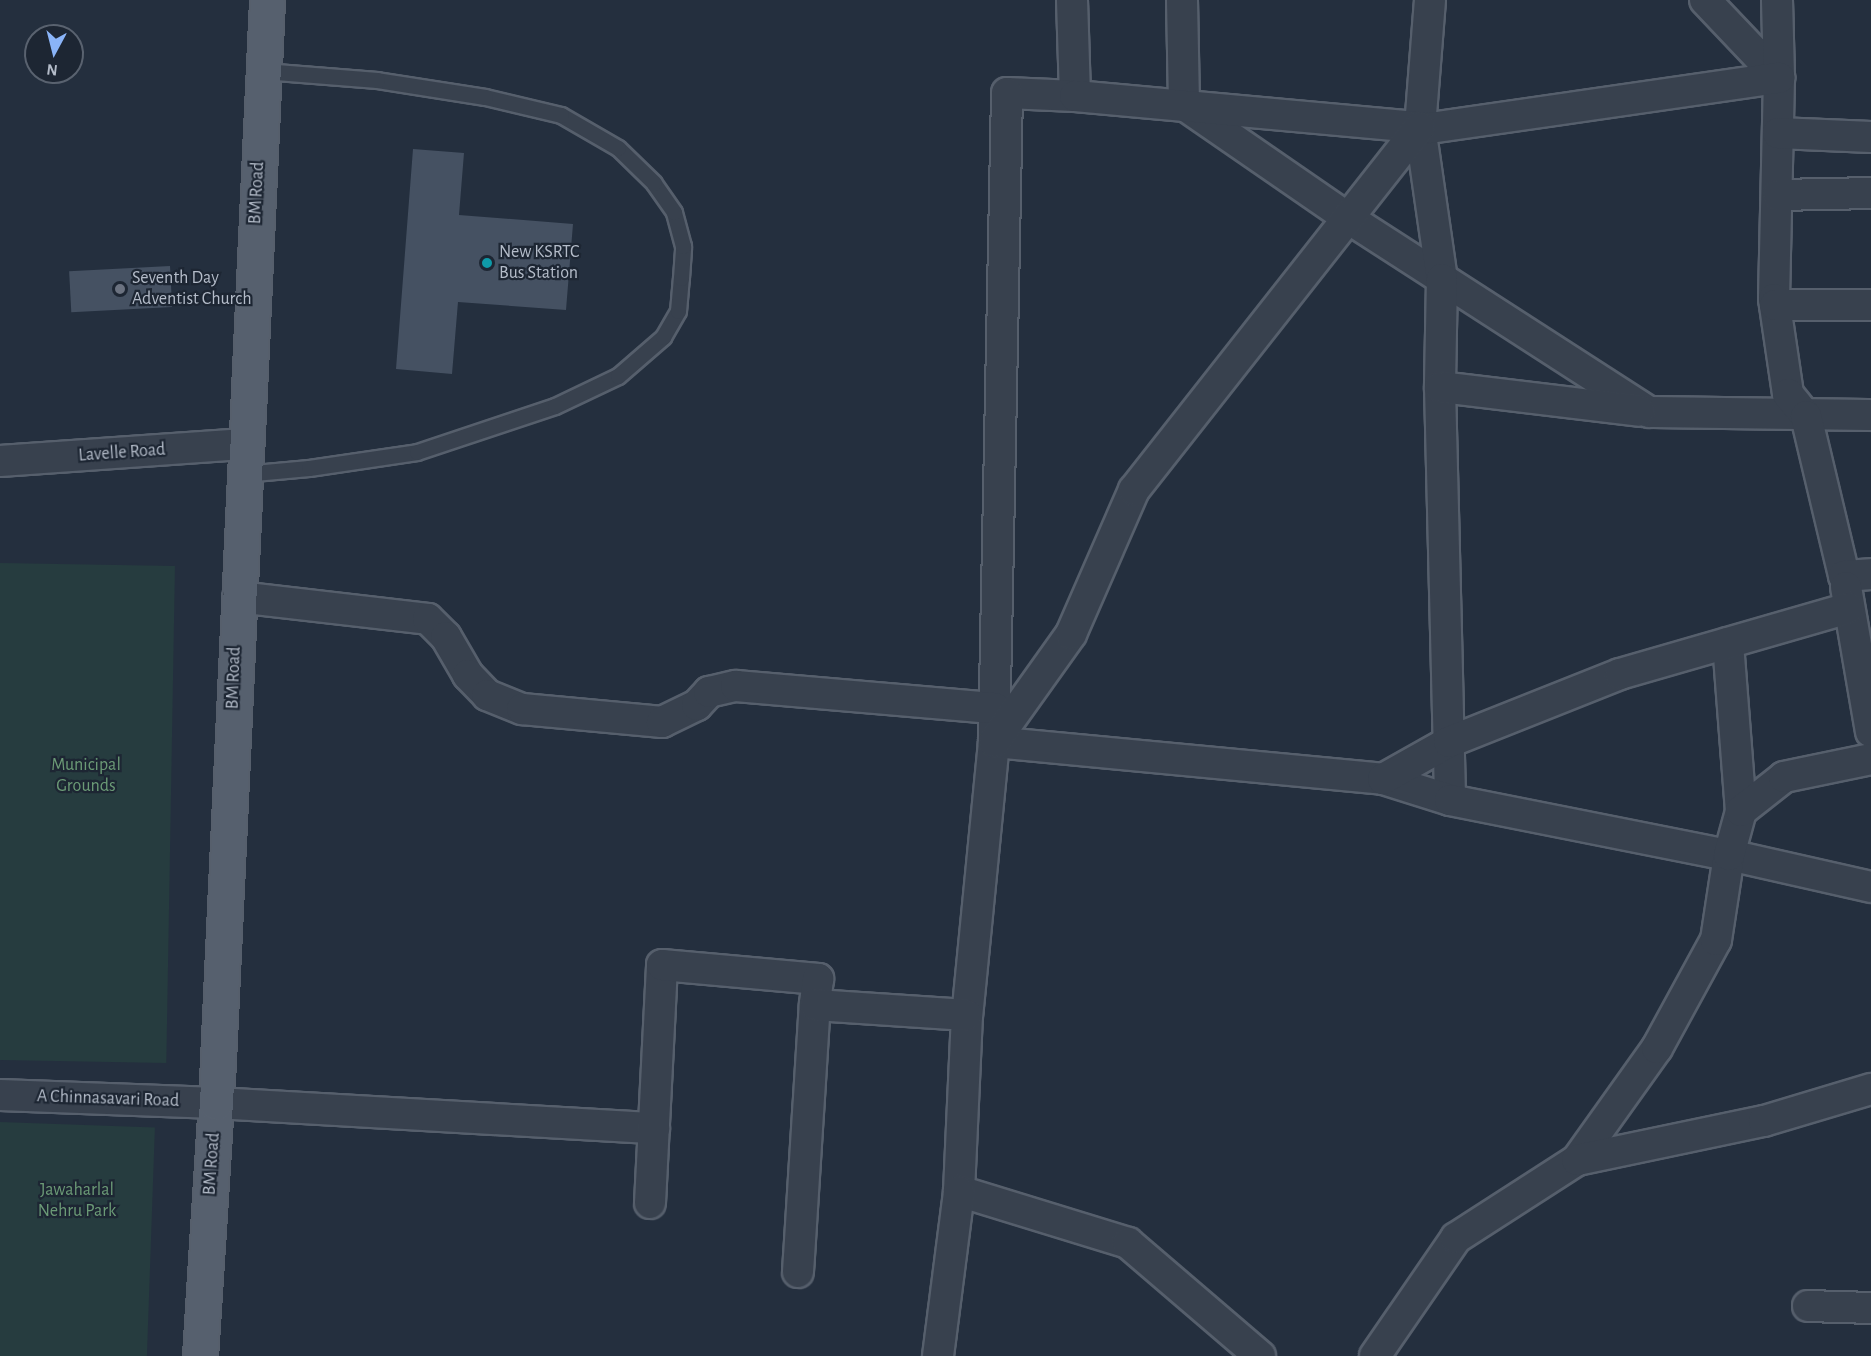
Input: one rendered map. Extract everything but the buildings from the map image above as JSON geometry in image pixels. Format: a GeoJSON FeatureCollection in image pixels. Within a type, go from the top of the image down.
{"type":"FeatureCollection","features":[{"type":"Feature","properties":{"kind":"main road","name":"BM Road"},"geometry":{"type":"LineString","coordinates":[[200,1356],[216,1103],[267,0]]}},
{"type":"Feature","properties":{"kind":"street"},"geometry":{"type":"LineString","coordinates":[[1072,0],[1075,96]]}},
{"type":"Feature","properties":{"kind":"street"},"geometry":{"type":"LineString","coordinates":[[1182,0],[1184,105]]}},
{"type":"Feature","properties":{"kind":"street"},"geometry":{"type":"LineString","coordinates":[[1431,0],[1420,127],[1442,279],[1440,387],[1450,800]]}},
{"type":"Feature","properties":{"kind":"street"},"geometry":{"type":"LineString","coordinates":[[1705,0],[1779,78]]}},
{"type":"Feature","properties":{"kind":"street"},"geometry":{"type":"LineString","coordinates":[[1777,0],[1779,78],[1775,305],[1788,394],[1806,416],[1857,575],[1849,608],[1871,732]]}},
{"type":"Feature","properties":{"kind":"street"},"geometry":{"type":"LineString","coordinates":[[938,1356],[959,1191],[967,1015],[994,742],[1007,93],[1184,105],[1430,128],[1779,78]]}},
{"type":"Feature","properties":{"kind":"street"},"geometry":{"type":"LineString","coordinates":[[1184,105],[1348,218],[1649,412]]}},
{"type":"Feature","properties":{"kind":"street"},"geometry":{"type":"LineString","coordinates":[[994,742],[1071,634],[1134,490],[1420,127]]}},
{"type":"Feature","properties":{"kind":"street"},"geometry":{"type":"LineString","coordinates":[[1778,133],[1871,137]]}},
{"type":"Feature","properties":{"kind":"street"},"geometry":{"type":"LineString","coordinates":[[1778,195],[1871,193]]}},
{"type":"Feature","properties":{"kind":"street"},"geometry":{"type":"LineString","coordinates":[[1775,305],[1871,305]]}},
{"type":"Feature","properties":{"kind":"street"},"geometry":{"type":"LineString","coordinates":[[1440,387],[1649,412],[1871,416]]}},
{"type":"Feature","properties":{"kind":"street","name":"Lavelle Road"},"geometry":{"type":"LineString","coordinates":[[0,462],[244,459]]}},
{"type":"Feature","properties":{"kind":"street"},"geometry":{"type":"LineString","coordinates":[[238,597],[428,619],[446,637],[468,675],[487,695],[522,709],[662,722],[697,705],[709,692],[736,686],[994,708]]}},
{"type":"Feature","properties":{"kind":"street"},"geometry":{"type":"LineString","coordinates":[[1383,779],[1449,742],[1620,674],[1849,608]]}},
{"type":"Feature","properties":{"kind":"street"},"geometry":{"type":"LineString","coordinates":[[1577,1160],[1657,1048],[1716,940],[1729,855],[1741,811],[1728,643]]}},
{"type":"Feature","properties":{"kind":"street"},"geometry":{"type":"LineString","coordinates":[[994,742],[1383,779],[1450,800],[1729,855],[1871,886]]}},
{"type":"Feature","properties":{"kind":"street"},"geometry":{"type":"LineString","coordinates":[[1741,811],[1784,777],[1871,759]]}},
{"type":"Feature","properties":{"kind":"street"},"geometry":{"type":"LineString","coordinates":[[650,1203],[662,965],[818,979],[798,1272]]}},
{"type":"Feature","properties":{"kind":"street"},"geometry":{"type":"LineString","coordinates":[[815,1005],[967,1015]]}},
{"type":"Feature","properties":{"kind":"street"},"geometry":{"type":"LineString","coordinates":[[1375,1356],[1456,1238],[1577,1160],[1764,1121],[1871,1089]]}},
{"type":"Feature","properties":{"kind":"street","name":"A Chinnasavari Road"},"geometry":{"type":"LineString","coordinates":[[0,1095],[216,1103],[654,1128]]}},
{"type":"Feature","properties":{"kind":"street"},"geometry":{"type":"LineString","coordinates":[[959,1191],[1128,1243],[1260,1356]]}},
{"type":"Feature","properties":{"kind":"street"},"geometry":{"type":"LineString","coordinates":[[1808,1306],[1871,1308]]}},
{"type":"Feature","properties":{"kind":"lane"},"geometry":{"type":"LineString","coordinates":[[244,459],[309,468],[417,452],[555,406],[618,376],[663,337],[678,311],[683,246],[674,212],[654,183],[618,148],[561,115],[485,97],[377,80],[263,71]]}},
{"type":"Feature","properties":{"kind":"green space","name":"Municipal Grounds"},"geometry":{"type":"Polygon","coordinates":[[[0,563],[175,566],[166,1063],[0,1060],[0,563]]]}},
{"type":"Feature","properties":{"kind":"green space","name":"Jawaharlal Nehru Park"},"geometry":{"type":"Polygon","coordinates":[[[0,1122],[155,1127],[147,1356],[0,1356],[0,1122]]]}},
{"type":"Feature","properties":{"kind":"place","name":"New KSRTC Bus Station"},"geometry":{"type":"Point","coordinates":[487,263]}},
{"type":"Feature","properties":{"kind":"place","name":"Seventh Day Adventist Church"},"geometry":{"type":"Point","coordinates":[120,289]}}]}
